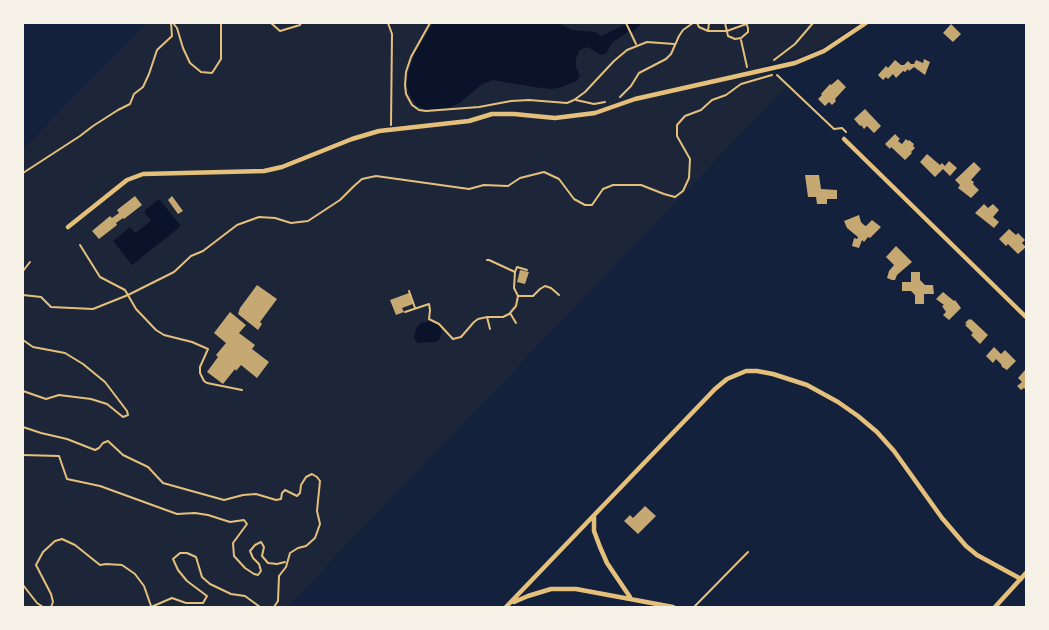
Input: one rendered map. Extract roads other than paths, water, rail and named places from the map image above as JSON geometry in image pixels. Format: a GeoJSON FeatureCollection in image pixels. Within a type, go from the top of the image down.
{"type":"FeatureCollection","features":[{"type":"Feature","properties":{"kind":"street"},"geometry":{"type":"LineString","coordinates":[[68,227],[127,180],[143,174],[264,171],[282,167],[352,139],[391,129],[469,121],[492,114],[555,118],[575,116],[635,99],[795,63],[824,51],[866,23]]}},
{"type":"Feature","properties":{"kind":"street"},"geometry":{"type":"LineString","coordinates":[[845,139],[1026,317]]}},
{"type":"Feature","properties":{"kind":"street"},"geometry":{"type":"LineString","coordinates":[[507,606],[715,389],[736,374],[757,371],[790,378],[807,385],[858,416],[894,451],[956,536],[977,555],[1021,579]]}},
{"type":"Feature","properties":{"kind":"street"},"geometry":{"type":"LineString","coordinates":[[594,516],[594,531],[607,563],[630,598]]}},
{"type":"Feature","properties":{"kind":"street"},"geometry":{"type":"LineString","coordinates":[[995,607],[1026,573]]}},
{"type":"Feature","properties":{"kind":"street"},"geometry":{"type":"LineString","coordinates":[[507,606],[551,589],[576,589],[673,607]]}},
{"type":"Feature","properties":{"kind":"lane"},"geometry":{"type":"LineString","coordinates":[[694,607],[748,552]]}}]}
